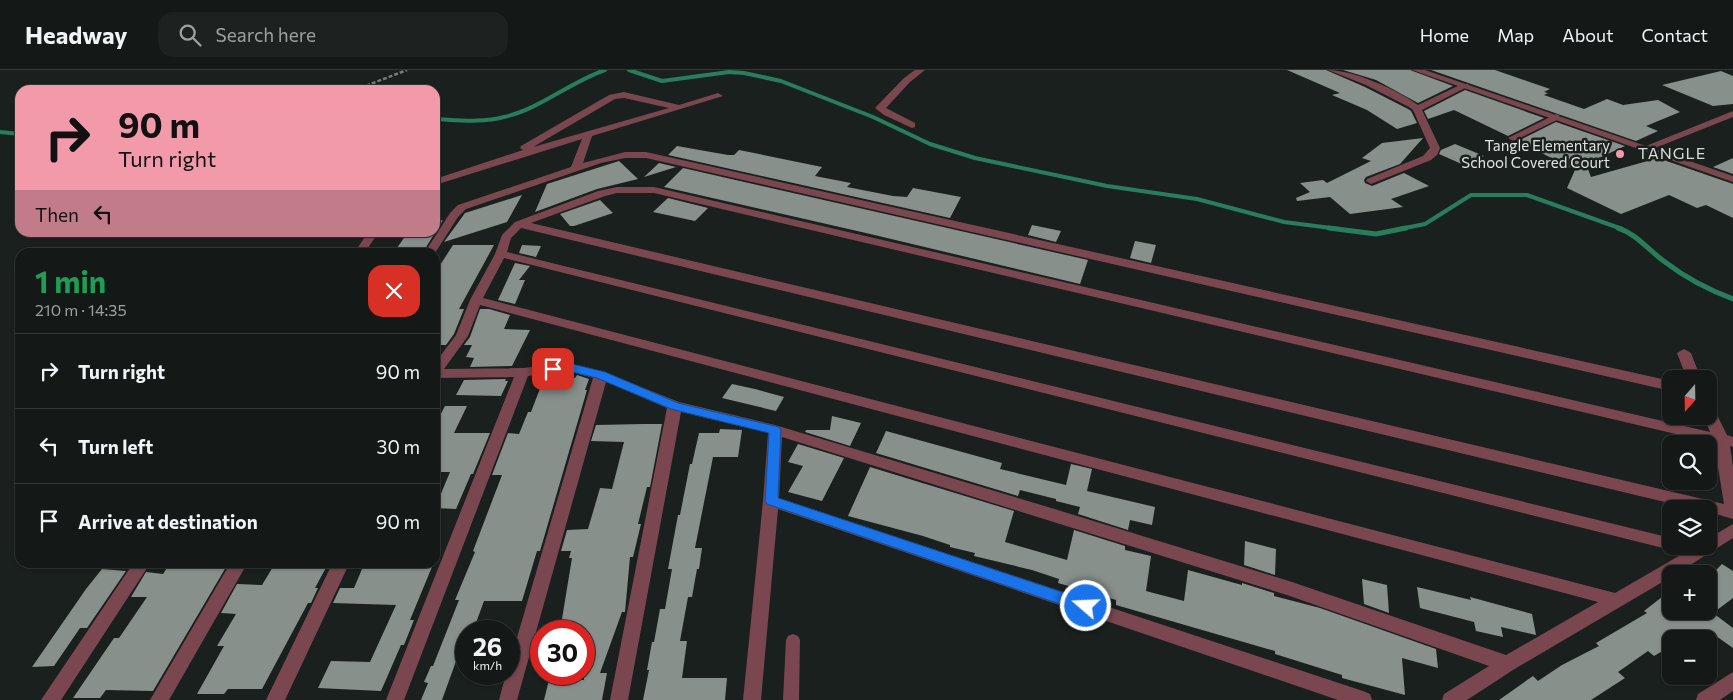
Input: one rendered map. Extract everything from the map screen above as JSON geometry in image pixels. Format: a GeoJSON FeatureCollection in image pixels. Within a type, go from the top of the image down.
{"type":"FeatureCollection","features":[{"type":"Feature","properties":{"kind":"street"},"geometry":{"type":"LineString","coordinates":[[912,125],[880,108],[907,80],[921,70]]}},
{"type":"Feature","properties":{"kind":"street"},"geometry":{"type":"LineString","coordinates":[[1332,70],[1394,94],[1417,109],[1435,148],[1434,153],[1427,158],[1371,181]]}},
{"type":"Feature","properties":{"kind":"street"},"geometry":{"type":"LineString","coordinates":[[1416,70],[1733,179]]}},
{"type":"Feature","properties":{"kind":"street"},"geometry":{"type":"LineString","coordinates":[[1417,109],[1465,86]]}},
{"type":"Feature","properties":{"kind":"street"},"geometry":{"type":"LineString","coordinates":[[508,158],[612,97],[624,95],[679,108]]}},
{"type":"Feature","properties":{"kind":"street"},"geometry":{"type":"LineString","coordinates":[[440,180],[508,158],[588,136],[718,96]]}},
{"type":"Feature","properties":{"kind":"street"},"geometry":{"type":"LineString","coordinates":[[588,111],[610,128]]}},
{"type":"Feature","properties":{"kind":"street"},"geometry":{"type":"LineString","coordinates":[[1646,148],[1733,114]]}},
{"type":"Feature","properties":{"kind":"street"},"geometry":{"type":"LineString","coordinates":[[1513,138],[1556,117]]}},
{"type":"Feature","properties":{"kind":"street"},"geometry":{"type":"LineString","coordinates":[[576,168],[588,136]]}},
{"type":"Feature","properties":{"kind":"street"},"geometry":{"type":"LineString","coordinates":[[440,237],[462,206],[576,168],[625,155],[646,155],[1662,384]]}},
{"type":"Feature","properties":{"kind":"street"},"geometry":{"type":"LineString","coordinates":[[440,366],[462,336],[476,300],[501,254],[506,237],[519,224],[602,193],[617,190],[654,190],[1727,440]]}},
{"type":"Feature","properties":{"kind":"street"},"geometry":{"type":"LineString","coordinates":[[519,224],[1733,512],[1727,440],[1717,425]]}},
{"type":"Feature","properties":{"kind":"street"},"geometry":{"type":"LineString","coordinates":[[363,248],[370,237]]}},
{"type":"Feature","properties":{"kind":"street"},"geometry":{"type":"LineString","coordinates":[[433,248],[440,237]]}},
{"type":"Feature","properties":{"kind":"street"},"geometry":{"type":"LineString","coordinates":[[501,254],[1662,542]]}},
{"type":"Feature","properties":{"kind":"street"},"geometry":{"type":"LineString","coordinates":[[476,300],[1616,600]]}},
{"type":"Feature","properties":{"kind":"street"},"geometry":{"type":"LineString","coordinates":[[1684,353],[1691,370]]}},
{"type":"Feature","properties":{"kind":"street"},"geometry":{"type":"LineString","coordinates":[[440,373],[523,372],[568,367],[601,375],[675,406],[775,430],[1289,588],[1507,664]]}},
{"type":"Feature","properties":{"kind":"street"},"geometry":{"type":"LineString","coordinates":[[395,700],[523,372]]}},
{"type":"Feature","properties":{"kind":"street"},"geometry":{"type":"LineString","coordinates":[[508,700],[601,375]]}},
{"type":"Feature","properties":{"kind":"street"},"geometry":{"type":"LineString","coordinates":[[619,700],[675,406]]}},
{"type":"Feature","properties":{"kind":"street"},"geometry":{"type":"LineString","coordinates":[[752,700],[772,501],[775,430]]}},
{"type":"Feature","properties":{"kind":"street"},"geometry":{"type":"LineString","coordinates":[[772,501],[1363,700]]}},
{"type":"Feature","properties":{"kind":"street"},"geometry":{"type":"LineString","coordinates":[[1717,541],[1733,530]]}},
{"type":"Feature","properties":{"kind":"street"},"geometry":{"type":"LineString","coordinates":[[1451,700],[1507,664],[1695,555]]}},
{"type":"Feature","properties":{"kind":"street"},"geometry":{"type":"LineString","coordinates":[[50,700],[139,568]]}},
{"type":"Feature","properties":{"kind":"street"},"geometry":{"type":"LineString","coordinates":[[159,700],[236,568]]}},
{"type":"Feature","properties":{"kind":"street"},"geometry":{"type":"LineString","coordinates":[[275,700],[339,568]]}},
{"type":"Feature","properties":{"kind":"street"},"geometry":{"type":"LineString","coordinates":[[1706,700],[1733,680]]}},
{"type":"Feature","properties":{"kind":"lane"},"geometry":{"type":"LineString","coordinates":[[792,700],[793,640]]}},
{"type":"Feature","properties":{"kind":"path"},"geometry":{"type":"LineString","coordinates":[[368,85],[407,70]]}},
{"type":"Feature","properties":{"kind":"building"},"geometry":{"type":"Polygon","coordinates":[[[1287,70],[1326,70],[1408,109],[1417,123],[1397,129],[1367,110],[1332,95],[1340,93],[1287,70]]]}},
{"type":"Feature","properties":{"kind":"building"},"geometry":{"type":"Polygon","coordinates":[[[1343,70],[1410,70],[1453,86],[1418,103],[1376,80],[1343,70]]]}},
{"type":"Feature","properties":{"kind":"building"},"geometry":{"type":"Polygon","coordinates":[[[1431,70],[1495,70],[1550,89],[1544,92],[1548,93],[1544,95],[1584,109],[1607,99],[1623,105],[1658,100],[1680,112],[1646,126],[1658,131],[1636,141],[1431,70]]]}},
{"type":"Feature","properties":{"kind":"building"},"geometry":{"type":"Polygon","coordinates":[[[1721,71],[1733,76],[1733,104],[1713,106],[1662,85],[1721,71]]]}},
{"type":"Feature","properties":{"kind":"building"},"geometry":{"type":"Polygon","coordinates":[[[1465,90],[1544,118],[1508,136],[1454,110],[1428,119],[1424,111],[1465,90]]]}},
{"type":"Feature","properties":{"kind":"building"},"geometry":{"type":"Polygon","coordinates":[[[1556,122],[1625,146],[1586,164],[1591,177],[1658,158],[1733,184],[1733,218],[1706,205],[1697,208],[1669,195],[1621,214],[1567,188],[1575,170],[1518,141],[1556,122]]]}},
{"type":"Feature","properties":{"kind":"building"},"geometry":{"type":"Polygon","coordinates":[[[1423,138],[1400,164],[1366,177],[1364,180],[1365,183],[1372,186],[1404,173],[1429,186],[1391,199],[1403,207],[1350,214],[1330,197],[1297,201],[1296,198],[1310,192],[1300,183],[1323,180],[1327,183],[1371,161],[1362,158],[1382,143],[1423,138]]]}},
{"type":"Feature","properties":{"kind":"building"},"geometry":{"type":"Polygon","coordinates":[[[1455,144],[1484,156],[1464,165],[1439,154],[1441,150],[1455,144]]]}},
{"type":"Feature","properties":{"kind":"building"},"geometry":{"type":"Polygon","coordinates":[[[677,146],[728,155],[734,155],[739,150],[822,167],[815,176],[851,183],[847,187],[893,196],[907,197],[913,188],[961,197],[950,218],[668,155],[677,146]]]}},
{"type":"Feature","properties":{"kind":"building"},"geometry":{"type":"Polygon","coordinates":[[[1733,158],[1733,174],[1713,167],[1733,158]]]}},
{"type":"Feature","properties":{"kind":"building"},"geometry":{"type":"Polygon","coordinates":[[[619,161],[638,179],[597,189],[535,212],[547,184],[619,161]]]}},
{"type":"Feature","properties":{"kind":"building"},"geometry":{"type":"Polygon","coordinates":[[[659,163],[676,167],[644,177],[659,163]]]}},
{"type":"Feature","properties":{"kind":"building"},"geometry":{"type":"Polygon","coordinates":[[[683,168],[1088,260],[1080,284],[664,187],[683,168]]]}},
{"type":"Feature","properties":{"kind":"building"},"geometry":{"type":"Polygon","coordinates":[[[522,195],[507,222],[444,242],[465,213],[522,195]]]}},
{"type":"Feature","properties":{"kind":"building"},"geometry":{"type":"Polygon","coordinates":[[[668,198],[708,208],[695,221],[653,212],[668,198]]]}},
{"type":"Feature","properties":{"kind":"building"},"geometry":{"type":"Polygon","coordinates":[[[600,200],[613,213],[574,226],[570,226],[560,214],[600,200]]]}},
{"type":"Feature","properties":{"kind":"building"},"geometry":{"type":"Polygon","coordinates":[[[1032,225],[1061,231],[1056,242],[1028,235],[1032,225]]]}},
{"type":"Feature","properties":{"kind":"building"},"geometry":{"type":"Polygon","coordinates":[[[405,237],[432,237],[426,248],[397,248],[405,237]]]}},
{"type":"Feature","properties":{"kind":"building"},"geometry":{"type":"Polygon","coordinates":[[[1135,241],[1156,245],[1151,263],[1130,258],[1135,241]]]}},
{"type":"Feature","properties":{"kind":"building"},"geometry":{"type":"Polygon","coordinates":[[[453,245],[494,245],[459,309],[464,309],[454,334],[446,345],[440,345],[440,265],[453,245]]]}},
{"type":"Feature","properties":{"kind":"building"},"geometry":{"type":"Polygon","coordinates":[[[522,245],[541,246],[536,257],[519,253],[522,245]]]}},
{"type":"Feature","properties":{"kind":"building"},"geometry":{"type":"Polygon","coordinates":[[[515,263],[530,266],[519,280],[525,280],[515,304],[498,300],[515,263]]]}},
{"type":"Feature","properties":{"kind":"building"},"geometry":{"type":"Polygon","coordinates":[[[480,309],[489,309],[510,315],[504,329],[530,330],[512,366],[470,367],[474,358],[466,357],[472,345],[464,345],[470,337],[480,309]]]}},
{"type":"Feature","properties":{"kind":"building"},"geometry":{"type":"Polygon","coordinates":[[[577,375],[589,379],[585,390],[587,390],[540,551],[537,551],[522,601],[484,601],[477,620],[455,620],[455,664],[442,700],[421,700],[428,683],[424,682],[431,666],[433,666],[459,600],[455,600],[475,552],[473,551],[502,475],[492,475],[508,433],[519,434],[528,412],[531,412],[541,386],[567,386],[570,378],[575,378],[577,375]]]}},
{"type":"Feature","properties":{"kind":"building"},"geometry":{"type":"Polygon","coordinates":[[[506,379],[505,381],[508,381],[501,396],[456,395],[464,380],[506,379]]]}},
{"type":"Feature","properties":{"kind":"building"},"geometry":{"type":"Polygon","coordinates":[[[732,384],[784,397],[776,411],[722,398],[732,384]]]}},
{"type":"Feature","properties":{"kind":"building"},"geometry":{"type":"Polygon","coordinates":[[[445,406],[467,406],[454,433],[490,433],[456,509],[440,508],[440,496],[450,472],[440,472],[440,416],[445,406]]]}},
{"type":"Feature","properties":{"kind":"building"},"geometry":{"type":"Polygon","coordinates":[[[832,416],[861,423],[850,446],[805,432],[806,430],[830,430],[832,416]]]}},
{"type":"Feature","properties":{"kind":"building"},"geometry":{"type":"Polygon","coordinates":[[[662,424],[650,487],[647,487],[638,524],[641,524],[633,557],[630,557],[625,612],[622,612],[600,673],[607,673],[602,700],[544,700],[548,685],[595,685],[595,620],[562,620],[572,558],[569,558],[571,551],[561,551],[567,530],[588,529],[600,488],[612,489],[624,442],[591,441],[596,425],[662,424]]]}},
{"type":"Feature","properties":{"kind":"building"},"geometry":{"type":"Polygon","coordinates":[[[720,429],[742,430],[738,457],[713,457],[695,548],[702,548],[699,569],[697,569],[692,597],[688,597],[680,641],[687,641],[682,678],[727,678],[725,700],[643,700],[652,642],[654,642],[660,609],[665,609],[672,569],[668,569],[690,464],[692,464],[699,433],[719,433],[720,429]]]}},
{"type":"Feature","properties":{"kind":"building"},"geometry":{"type":"Polygon","coordinates":[[[886,431],[1002,463],[1000,469],[1066,485],[1071,464],[1092,469],[1087,491],[1155,507],[1152,525],[1130,520],[1128,530],[1078,514],[1080,507],[1056,501],[1056,499],[1020,490],[1018,496],[876,453],[886,431]]]}},
{"type":"Feature","properties":{"kind":"building"},"geometry":{"type":"Polygon","coordinates":[[[798,444],[844,458],[822,501],[788,492],[803,466],[788,462],[798,444]]]}},
{"type":"Feature","properties":{"kind":"building"},"geometry":{"type":"Polygon","coordinates":[[[870,467],[1014,511],[1005,542],[1067,560],[1074,530],[1125,546],[1125,550],[1151,556],[1146,591],[1184,601],[1188,570],[1242,585],[1242,583],[1274,593],[1274,596],[1320,608],[1436,649],[1438,668],[1402,658],[1405,695],[1342,678],[1342,675],[1275,654],[1275,651],[1116,605],[1116,600],[1058,583],[1059,579],[1032,570],[974,556],[975,553],[950,547],[950,545],[923,536],[848,516],[870,467]]]}},
{"type":"Feature","properties":{"kind":"building"},"geometry":{"type":"Polygon","coordinates":[[[1245,541],[1276,549],[1275,575],[1244,565],[1245,541]]]}},
{"type":"Feature","properties":{"kind":"building"},"geometry":{"type":"Polygon","coordinates":[[[1722,564],[1733,571],[1733,598],[1717,610],[1717,569],[1722,564]]]}},
{"type":"Feature","properties":{"kind":"building"},"geometry":{"type":"Polygon","coordinates":[[[167,568],[225,568],[153,691],[106,690],[100,698],[73,698],[114,638],[119,638],[147,597],[131,597],[146,572],[163,574],[167,568]]]}},
{"type":"Feature","properties":{"kind":"building"},"geometry":{"type":"Polygon","coordinates":[[[272,568],[326,568],[315,588],[318,588],[311,603],[308,603],[262,689],[228,689],[224,694],[197,694],[224,646],[217,646],[236,614],[221,613],[237,584],[262,585],[272,568]]]}},
{"type":"Feature","properties":{"kind":"building"},"geometry":{"type":"Polygon","coordinates":[[[362,568],[432,568],[410,620],[414,620],[404,645],[401,645],[381,691],[318,688],[331,661],[370,662],[396,605],[333,603],[340,588],[354,588],[362,568]]]}},
{"type":"Feature","properties":{"kind":"building"},"geometry":{"type":"Polygon","coordinates":[[[102,569],[126,571],[87,628],[80,628],[54,666],[32,667],[86,589],[102,569]]]}},
{"type":"Feature","properties":{"kind":"building"},"geometry":{"type":"Polygon","coordinates":[[[1362,579],[1387,585],[1389,613],[1364,604],[1362,579]]]}},
{"type":"Feature","properties":{"kind":"building"},"geometry":{"type":"Polygon","coordinates":[[[1417,587],[1471,600],[1470,597],[1532,614],[1536,635],[1501,627],[1503,637],[1476,631],[1474,622],[1420,608],[1417,587]]]}},
{"type":"Feature","properties":{"kind":"building"},"geometry":{"type":"Polygon","coordinates":[[[1662,597],[1662,620],[1717,620],[1717,616],[1733,628],[1733,648],[1717,637],[1717,630],[1662,630],[1662,651],[1654,656],[1648,651],[1618,672],[1625,678],[1591,700],[1499,700],[1533,676],[1538,681],[1562,665],[1599,646],[1596,643],[1647,613],[1644,611],[1662,597]]]}},
{"type":"Feature","properties":{"kind":"waterway"},"geometry":{"type":"LineString","coordinates":[[440,119],[479,121],[504,117],[543,102],[580,81],[605,70]]}},
{"type":"Feature","properties":{"kind":"waterway"},"geometry":{"type":"LineString","coordinates":[[629,70],[662,81],[729,72],[744,73],[781,81],[873,117],[930,144],[975,158],[1107,186],[1197,199],[1284,222],[1339,229]]}},
{"type":"Feature","properties":{"kind":"waterway"},"geometry":{"type":"LineString","coordinates":[[0,132],[15,134]]}},
{"type":"Feature","properties":{"kind":"waterway"},"geometry":{"type":"LineString","coordinates":[[1400,229],[1425,224],[1471,195],[1527,195],[1622,229]]}},
{"type":"Feature","properties":{"kind":"waterway"},"geometry":{"type":"LineString","coordinates":[[1329,228],[1376,234],[1406,228]]}},
{"type":"Feature","properties":{"kind":"waterway"},"geometry":{"type":"LineString","coordinates":[[1618,228],[1637,238],[1659,258],[1681,273],[1706,288],[1733,299]]}},
{"type":"Feature","properties":{"kind":"place","name":"Tangle Elementary School Covered Court"},"geometry":{"type":"Point","coordinates":[1620,154]}},
{"type":"Feature","properties":{"kind":"district","name":"TANGLE"},"geometry":{"type":"Point","coordinates":[1672,152]}},
{"type":"Feature","properties":{"kind":"route"},"geometry":{"type":"LineString","coordinates":[[553,369],[568,367],[601,375],[675,406],[775,430],[772,501],[1086,606]]}}]}
